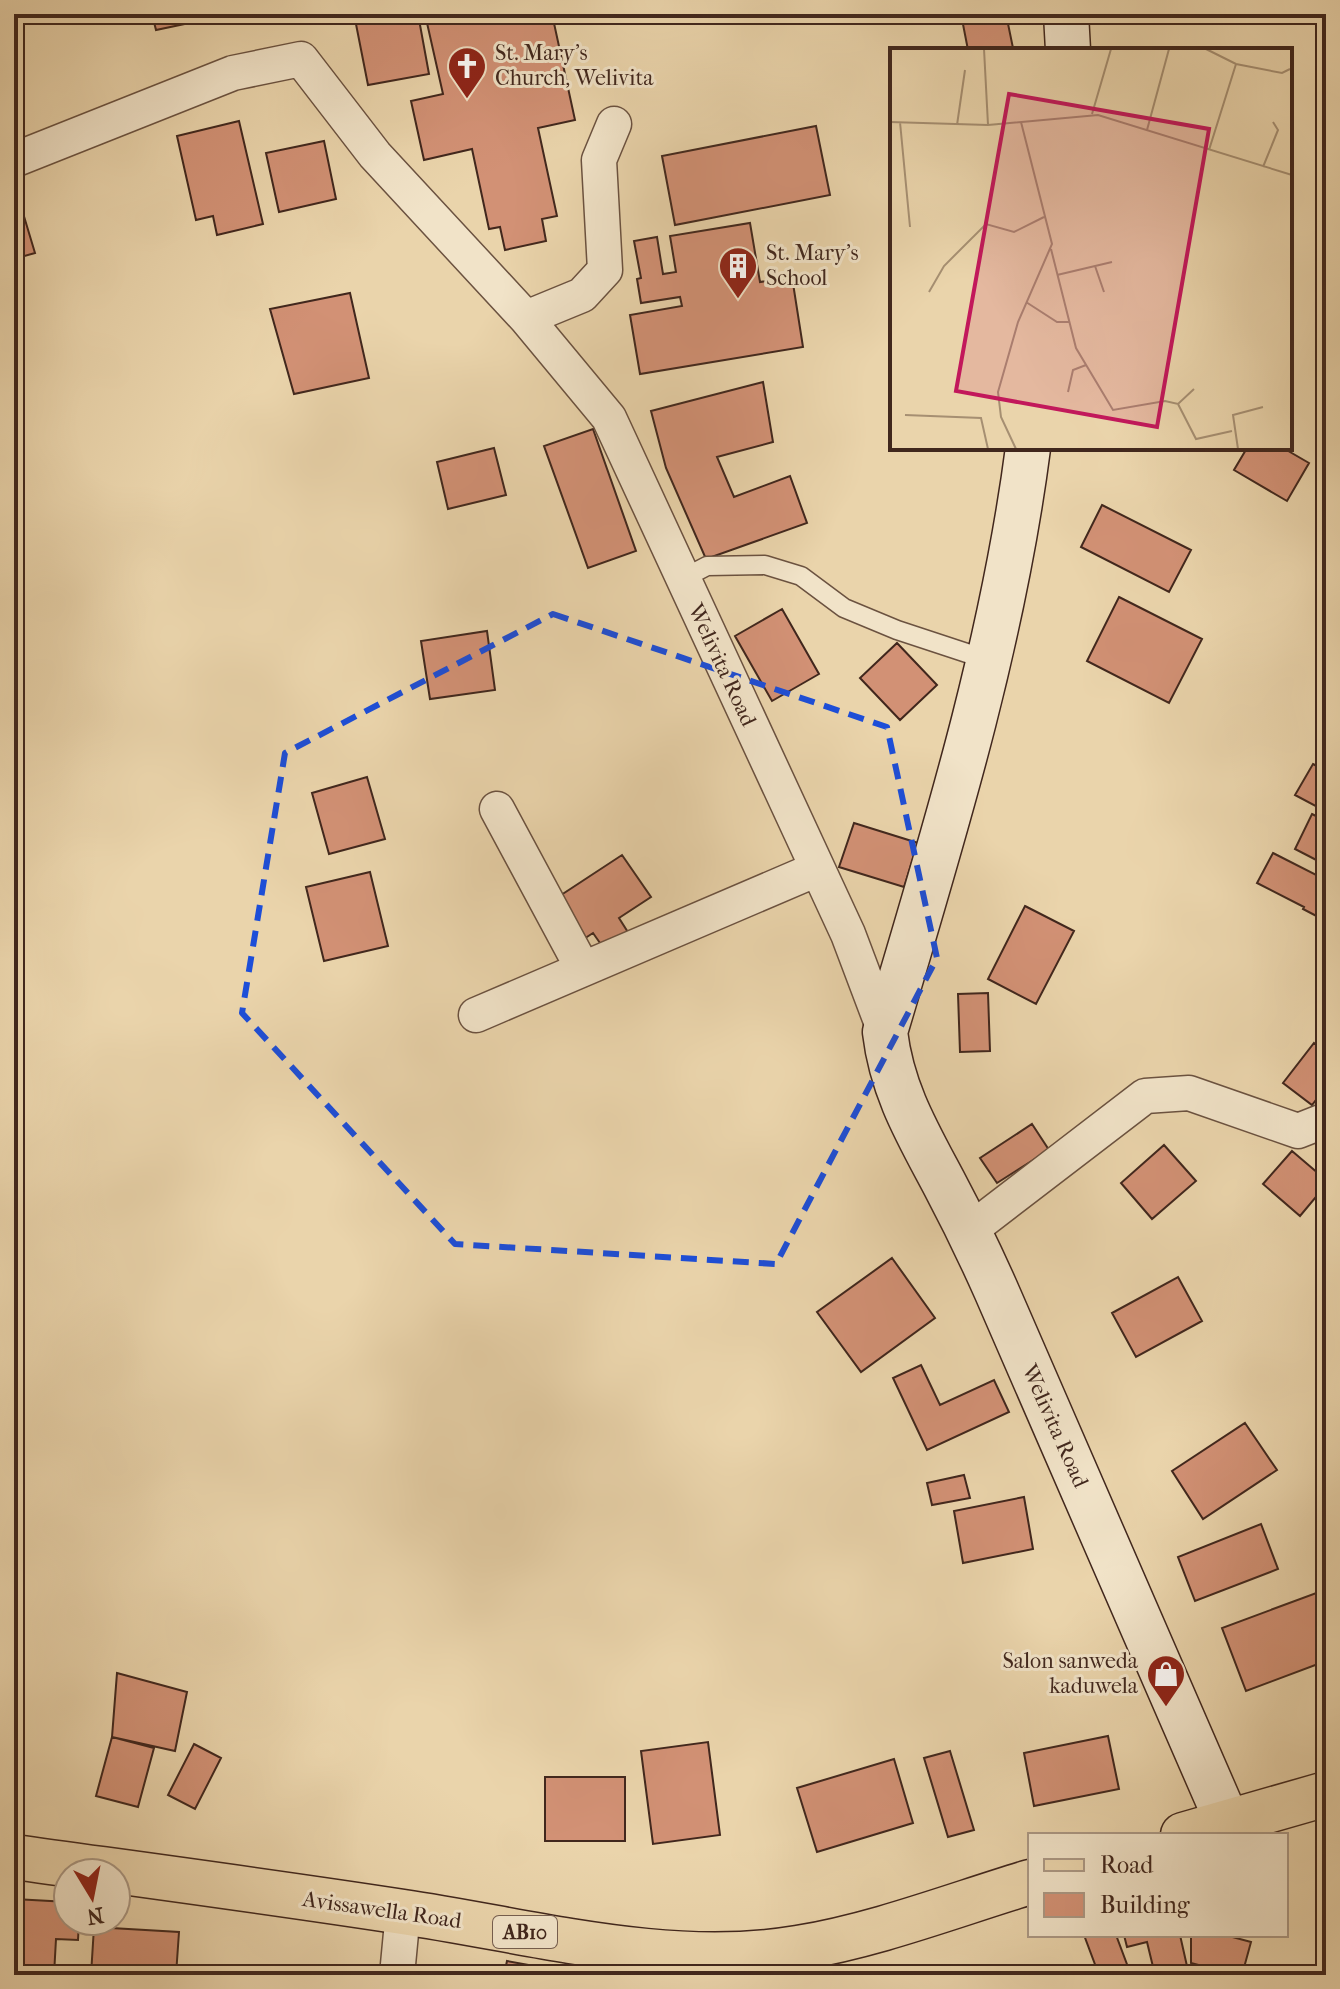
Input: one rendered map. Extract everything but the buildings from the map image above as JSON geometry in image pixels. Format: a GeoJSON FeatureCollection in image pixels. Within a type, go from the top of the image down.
{"type":"FeatureCollection","features":[{"type":"Feature","properties":{"kind":"main road"},"geometry":{"type":"LineString","coordinates":[[1189,1833],[1326,1794]]}},
{"type":"Feature","properties":{"kind":"main road","name":"Avissawella Road"},"geometry":{"type":"LineString","coordinates":[[14,1857],[403,1912],[612,1946],[736,1953],[771,1963],[797,1948],[860,1934],[1028,1883]]}},
{"type":"Feature","properties":{"kind":"street"},"geometry":{"type":"LineString","coordinates":[[1066,14],[1068,48]]}},
{"type":"Feature","properties":{"kind":"street","name":"Welivita Road"},"geometry":{"type":"LineString","coordinates":[[14,160],[233,73],[301,59],[375,155],[526,318],[609,418],[848,934],[885,1032],[889,1062],[902,1102],[996,1290],[1227,1821]]}},
{"type":"Feature","properties":{"kind":"street"},"geometry":{"type":"LineString","coordinates":[[526,318],[582,295],[605,270],[599,160],[614,124]]}},
{"type":"Feature","properties":{"kind":"street","name":"Welivita Road"},"geometry":{"type":"LineString","coordinates":[[885,1032],[969,748],[1018,523],[1028,450]]}},
{"type":"Feature","properties":{"kind":"street"},"geometry":{"type":"LineString","coordinates":[[497,809],[583,969]]}},
{"type":"Feature","properties":{"kind":"street"},"geometry":{"type":"LineString","coordinates":[[476,1015],[817,869]]}},
{"type":"Feature","properties":{"kind":"street"},"geometry":{"type":"LineString","coordinates":[[969,1231],[1145,1096],[1189,1093],[1298,1131],[1326,1120]]}},
{"type":"Feature","properties":{"kind":"street"},"geometry":{"type":"LineString","coordinates":[[397,1975],[403,1912]]}},
{"type":"Feature","properties":{"kind":"lane"},"geometry":{"type":"LineString","coordinates":[[682,579],[707,566],[765,565],[801,576],[844,608],[897,630],[988,660]]}},
{"type":"Feature","properties":{"kind":"highlighted area"},"geometry":{"type":"Polygon","coordinates":[[[553,614],[887,727],[937,958],[776,1264],[455,1244],[242,1013],[285,753],[553,614]]]}},
{"type":"Feature","properties":{"kind":"place","name":"St. Mary's Church, Welivita"},"geometry":{"type":"Point","coordinates":[467,100]}},
{"type":"Feature","properties":{"kind":"place","name":"St. Mary's School"},"geometry":{"type":"Point","coordinates":[738,300]}},
{"type":"Feature","properties":{"kind":"place","name":"Salon sanweda kaduwela"},"geometry":{"type":"Point","coordinates":[1166,1708]}}]}
